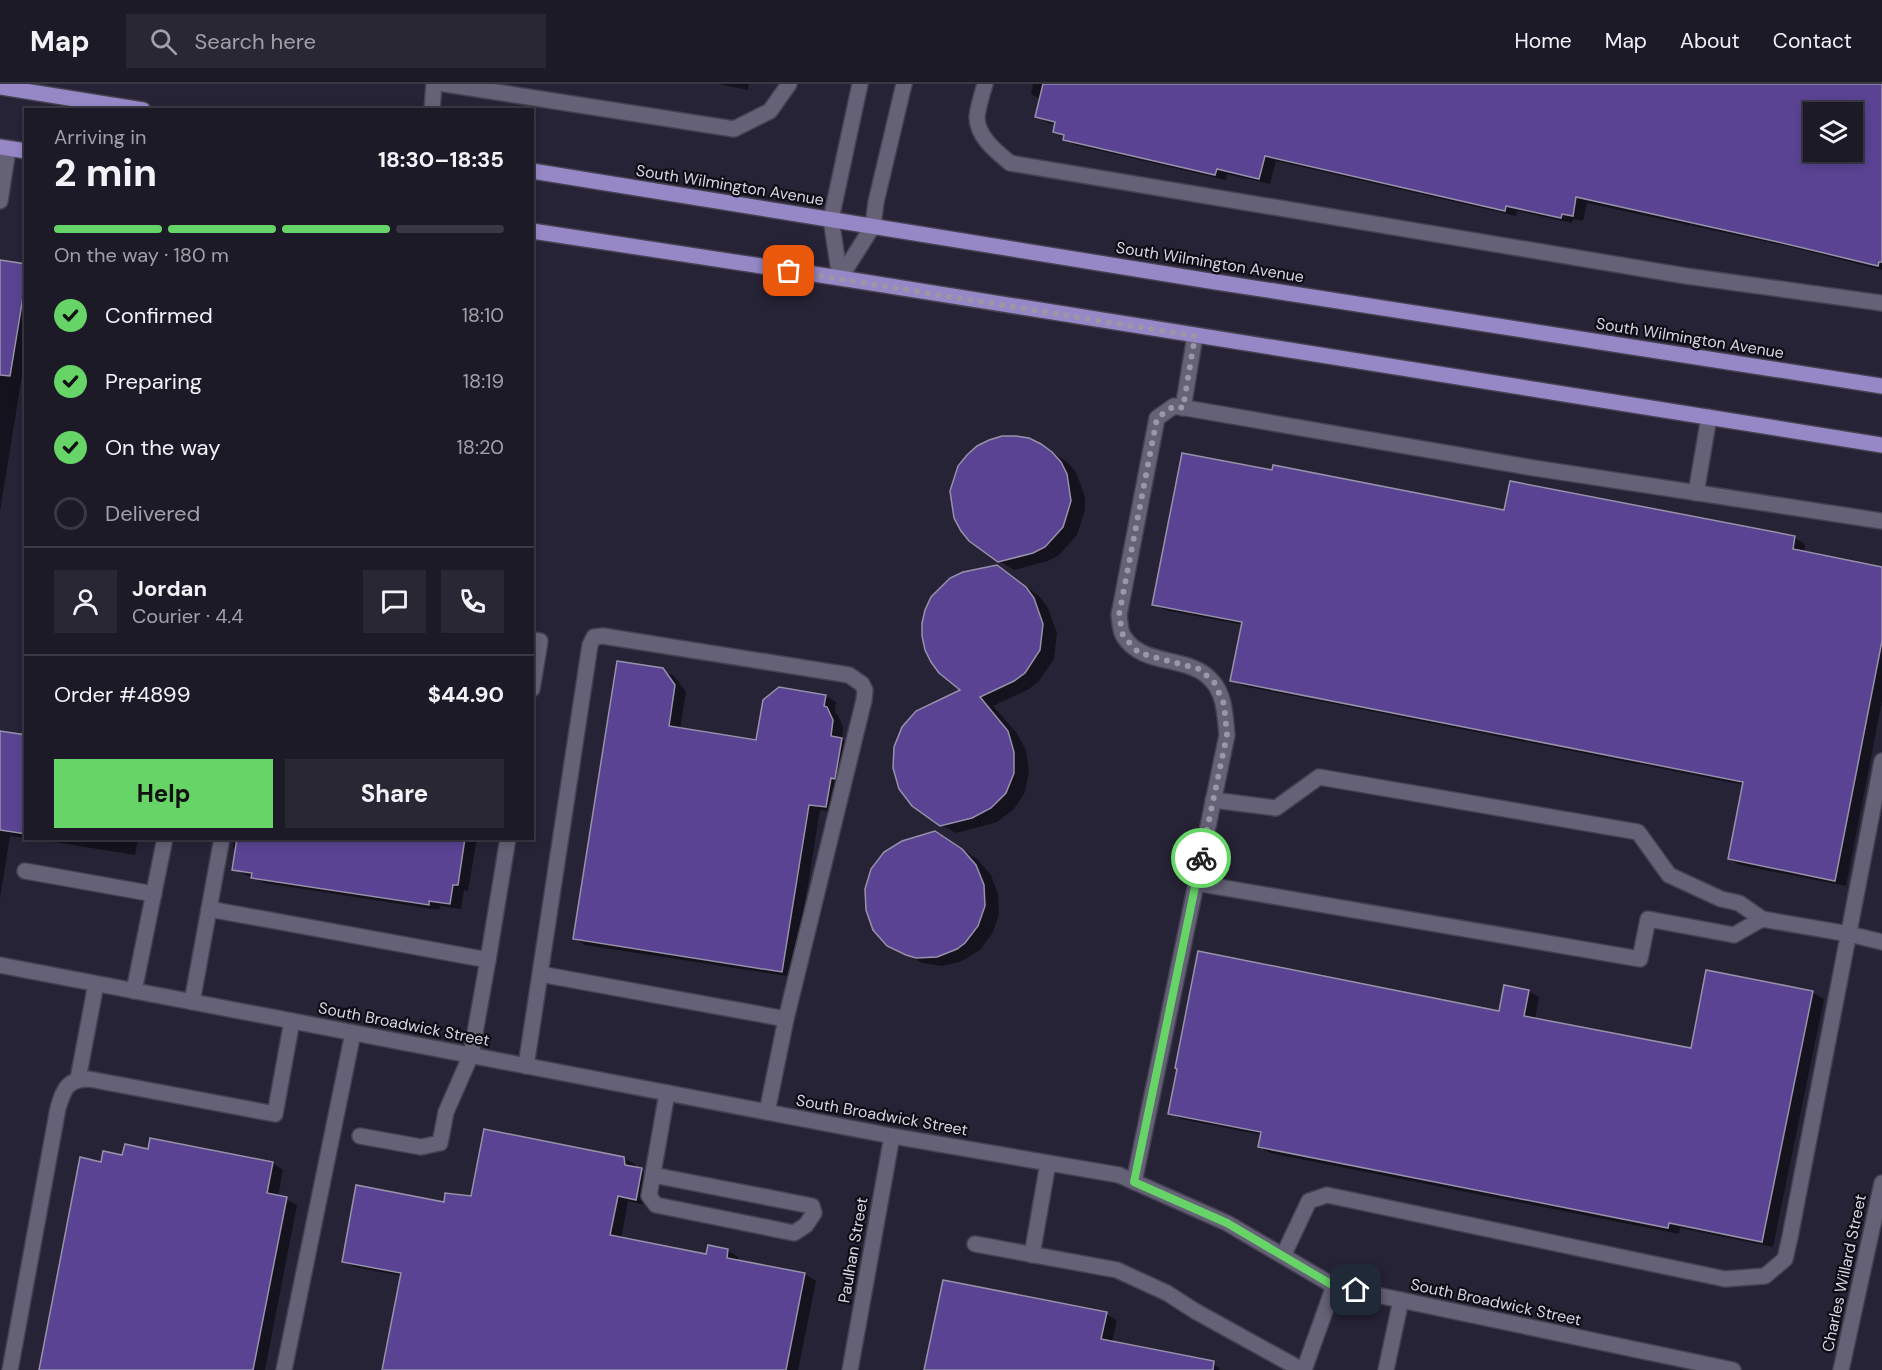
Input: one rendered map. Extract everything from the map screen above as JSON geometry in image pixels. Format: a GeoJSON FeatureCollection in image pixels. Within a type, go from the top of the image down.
{"type":"FeatureCollection","features":[{"type":"Feature","properties":{"kind":"main road"},"geometry":{"type":"LineString","coordinates":[[0,87],[131,108]]}},
{"type":"Feature","properties":{"kind":"main road"},"geometry":{"type":"LineString","coordinates":[[4,148],[24,151]]}},
{"type":"Feature","properties":{"kind":"main road","name":"South Wilmington Avenue"},"geometry":{"type":"LineString","coordinates":[[534,171],[1216,282],[1882,386]]}},
{"type":"Feature","properties":{"kind":"main road"},"geometry":{"type":"LineString","coordinates":[[534,231],[1882,445]]}},
{"type":"Feature","properties":{"kind":"street"},"geometry":{"type":"LineString","coordinates":[[432,108],[434,84]]}},
{"type":"Feature","properties":{"kind":"street"},"geometry":{"type":"LineString","coordinates":[[445,84],[734,129],[770,111],[789,84]]}},
{"type":"Feature","properties":{"kind":"street"},"geometry":{"type":"LineString","coordinates":[[840,278],[831,219],[860,84]]}},
{"type":"Feature","properties":{"kind":"street"},"geometry":{"type":"LineString","coordinates":[[840,278],[873,226],[876,202],[904,84]]}},
{"type":"Feature","properties":{"kind":"street"},"geometry":{"type":"LineString","coordinates":[[985,84],[977,118],[981,132],[991,146],[1010,163],[1686,276],[1882,303]]}},
{"type":"Feature","properties":{"kind":"street"},"geometry":{"type":"LineString","coordinates":[[0,201],[4,148]]}},
{"type":"Feature","properties":{"kind":"street"},"geometry":{"type":"LineString","coordinates":[[1183,408],[1195,336]]}},
{"type":"Feature","properties":{"kind":"street"},"geometry":{"type":"LineString","coordinates":[[1134,1182],[1227,735],[1224,704],[1214,682],[1199,669],[1139,653],[1123,636],[1119,615],[1157,418],[1174,406],[1534,468],[1882,521]]}},
{"type":"Feature","properties":{"kind":"street"},"geometry":{"type":"LineString","coordinates":[[1696,493],[1709,417]]}},
{"type":"Feature","properties":{"kind":"street"},"geometry":{"type":"LineString","coordinates":[[526,1066],[590,645],[594,637],[603,636],[849,675],[862,684],[865,690],[864,700],[786,1019],[767,1112]]}},
{"type":"Feature","properties":{"kind":"street"},"geometry":{"type":"LineString","coordinates":[[534,640],[540,641],[534,676]]}},
{"type":"Feature","properties":{"kind":"street"},"geometry":{"type":"LineString","coordinates":[[1283,1256],[1309,1200],[1327,1195],[1725,1279],[1765,1276],[1785,1259],[1882,761]]}},
{"type":"Feature","properties":{"kind":"street"},"geometry":{"type":"LineString","coordinates":[[1213,800],[1276,807],[1319,777],[1638,832],[1669,875],[1721,899],[1739,903],[1762,919],[1882,942]]}},
{"type":"Feature","properties":{"kind":"street"},"geometry":{"type":"LineString","coordinates":[[134,991],[165,840]]}},
{"type":"Feature","properties":{"kind":"street"},"geometry":{"type":"LineString","coordinates":[[192,1002],[222,840]]}},
{"type":"Feature","properties":{"kind":"street"},"geometry":{"type":"LineString","coordinates":[[360,1136],[421,1147],[440,1143],[446,1112],[471,1055],[508,840]]}},
{"type":"Feature","properties":{"kind":"street"},"geometry":{"type":"LineString","coordinates":[[25,871],[154,894]]}},
{"type":"Feature","properties":{"kind":"street"},"geometry":{"type":"LineString","coordinates":[[1196,883],[1640,959],[1648,919],[1734,935],[1762,919]]}},
{"type":"Feature","properties":{"kind":"street"},"geometry":{"type":"LineString","coordinates":[[209,909],[488,960]]}},
{"type":"Feature","properties":{"kind":"street","name":"South Broadwick Street"},"geometry":{"type":"LineString","coordinates":[[0,965],[892,1136],[1119,1175],[1227,1223],[1334,1286],[1733,1370]]}},
{"type":"Feature","properties":{"kind":"street"},"geometry":{"type":"LineString","coordinates":[[540,974],[786,1019]]}},
{"type":"Feature","properties":{"kind":"street"},"geometry":{"type":"LineString","coordinates":[[78,1079],[96,984]]}},
{"type":"Feature","properties":{"kind":"street"},"geometry":{"type":"LineString","coordinates":[[10,1370],[58,1108],[68,1085],[78,1079],[89,1079],[275,1114],[292,1021]]}},
{"type":"Feature","properties":{"kind":"street"},"geometry":{"type":"LineString","coordinates":[[284,1370],[353,1033]]}},
{"type":"Feature","properties":{"kind":"street"},"geometry":{"type":"LineString","coordinates":[[653,1175],[812,1206],[814,1213],[806,1225],[794,1233],[656,1205],[649,1196],[668,1093]]}},
{"type":"Feature","properties":{"kind":"street","name":"Paulhan Street"},"geometry":{"type":"LineString","coordinates":[[850,1370],[892,1136]]}},
{"type":"Feature","properties":{"kind":"street"},"geometry":{"type":"LineString","coordinates":[[1032,1255],[1048,1163]]}},
{"type":"Feature","properties":{"kind":"street","name":"Charles Willard Street"},"geometry":{"type":"LineString","coordinates":[[1841,1370],[1882,1183]]}},
{"type":"Feature","properties":{"kind":"street"},"geometry":{"type":"LineString","coordinates":[[975,1244],[1117,1270],[1167,1293],[1195,1311],[1303,1370],[1334,1286]]}},
{"type":"Feature","properties":{"kind":"street"},"geometry":{"type":"LineString","coordinates":[[1386,1370],[1401,1300]]}},
{"type":"Feature","properties":{"kind":"building"},"geometry":{"type":"Polygon","coordinates":[[[1043,84],[1882,84],[1882,262],[1879,262],[1878,266],[1576,197],[1573,216],[1562,214],[1561,218],[1506,206],[1505,211],[1265,156],[1259,179],[1217,169],[1215,175],[1063,140],[1064,135],[1053,132],[1055,122],[1035,117],[1043,84]]]}},
{"type":"Feature","properties":{"kind":"building"},"geometry":{"type":"Polygon","coordinates":[[[0,260],[24,264],[24,291],[10,376],[0,375],[0,260]]]}},
{"type":"Feature","properties":{"kind":"building"},"geometry":{"type":"Polygon","coordinates":[[[1002,436],[1029,438],[1052,452],[1061,462],[1067,474],[1071,501],[1063,527],[1045,547],[1033,553],[998,562],[969,541],[961,531],[954,518],[950,491],[958,466],[967,455],[977,446],[1002,436]]]}},
{"type":"Feature","properties":{"kind":"building"},"geometry":{"type":"Polygon","coordinates":[[[1182,453],[1272,470],[1273,465],[1504,510],[1510,481],[1795,536],[1793,549],[1882,567],[1882,641],[1835,881],[1728,859],[1743,782],[1230,681],[1242,622],[1152,605],[1182,453]]]}},
{"type":"Feature","properties":{"kind":"building"},"geometry":{"type":"Polygon","coordinates":[[[997,565],[1026,587],[1034,598],[1043,624],[1040,650],[1025,673],[1014,681],[980,697],[1008,731],[1014,752],[1014,773],[1006,793],[991,808],[972,818],[940,826],[912,806],[899,789],[893,768],[894,747],[902,727],[916,711],[960,690],[939,673],[925,650],[922,623],[931,597],[950,578],[963,572],[997,565]]]}},
{"type":"Feature","properties":{"kind":"building"},"geometry":{"type":"Polygon","coordinates":[[[617,661],[663,668],[675,685],[669,726],[756,740],[763,700],[779,687],[826,695],[824,706],[827,707],[833,720],[831,736],[842,738],[835,779],[831,778],[826,807],[809,805],[782,972],[573,939],[617,661]]]}},
{"type":"Feature","properties":{"kind":"building"},"geometry":{"type":"Polygon","coordinates":[[[0,731],[24,735],[24,834],[0,830],[0,731]]]}},
{"type":"Feature","properties":{"kind":"building"},"geometry":{"type":"Polygon","coordinates":[[[935,831],[962,849],[976,865],[984,885],[985,906],[978,926],[965,943],[937,957],[916,958],[887,946],[873,930],[866,910],[865,889],[871,869],[884,852],[902,841],[935,831]]]}},
{"type":"Feature","properties":{"kind":"building"},"geometry":{"type":"Polygon","coordinates":[[[237,840],[465,840],[458,885],[453,885],[450,904],[429,901],[429,905],[251,878],[252,873],[232,870],[237,840]]]}},
{"type":"Feature","properties":{"kind":"building"},"geometry":{"type":"Polygon","coordinates":[[[1198,951],[1499,1011],[1504,985],[1529,990],[1524,1016],[1691,1048],[1706,970],[1813,991],[1762,1242],[1669,1223],[1668,1228],[1258,1147],[1261,1132],[1168,1114],[1198,951]]]}},
{"type":"Feature","properties":{"kind":"building"},"geometry":{"type":"Polygon","coordinates":[[[484,1129],[624,1157],[625,1165],[642,1168],[636,1200],[618,1196],[610,1235],[706,1254],[708,1245],[728,1249],[727,1258],[805,1273],[786,1370],[382,1370],[401,1273],[342,1262],[356,1185],[444,1202],[445,1193],[471,1196],[484,1129]]]}},
{"type":"Feature","properties":{"kind":"building"},"geometry":{"type":"Polygon","coordinates":[[[150,1138],[273,1162],[267,1193],[287,1197],[253,1370],[39,1370],[80,1157],[101,1162],[103,1151],[122,1155],[125,1144],[148,1149],[150,1138]]]}},
{"type":"Feature","properties":{"kind":"building"},"geometry":{"type":"Polygon","coordinates":[[[943,1280],[1107,1312],[1101,1339],[1214,1361],[1213,1370],[924,1370],[943,1280]]]}},
{"type":"Feature","properties":{"kind":"way so far"},"geometry":{"type":"LineString","coordinates":[[789,271],[1195,336],[1183,408],[1174,406],[1157,418],[1119,615],[1123,636],[1139,653],[1199,669],[1214,682],[1224,704],[1227,735],[1201,858]]}},
{"type":"Feature","properties":{"kind":"route"},"geometry":{"type":"LineString","coordinates":[[1201,858],[1134,1182],[1227,1223],[1334,1286],[1356,1290]]}}]}
